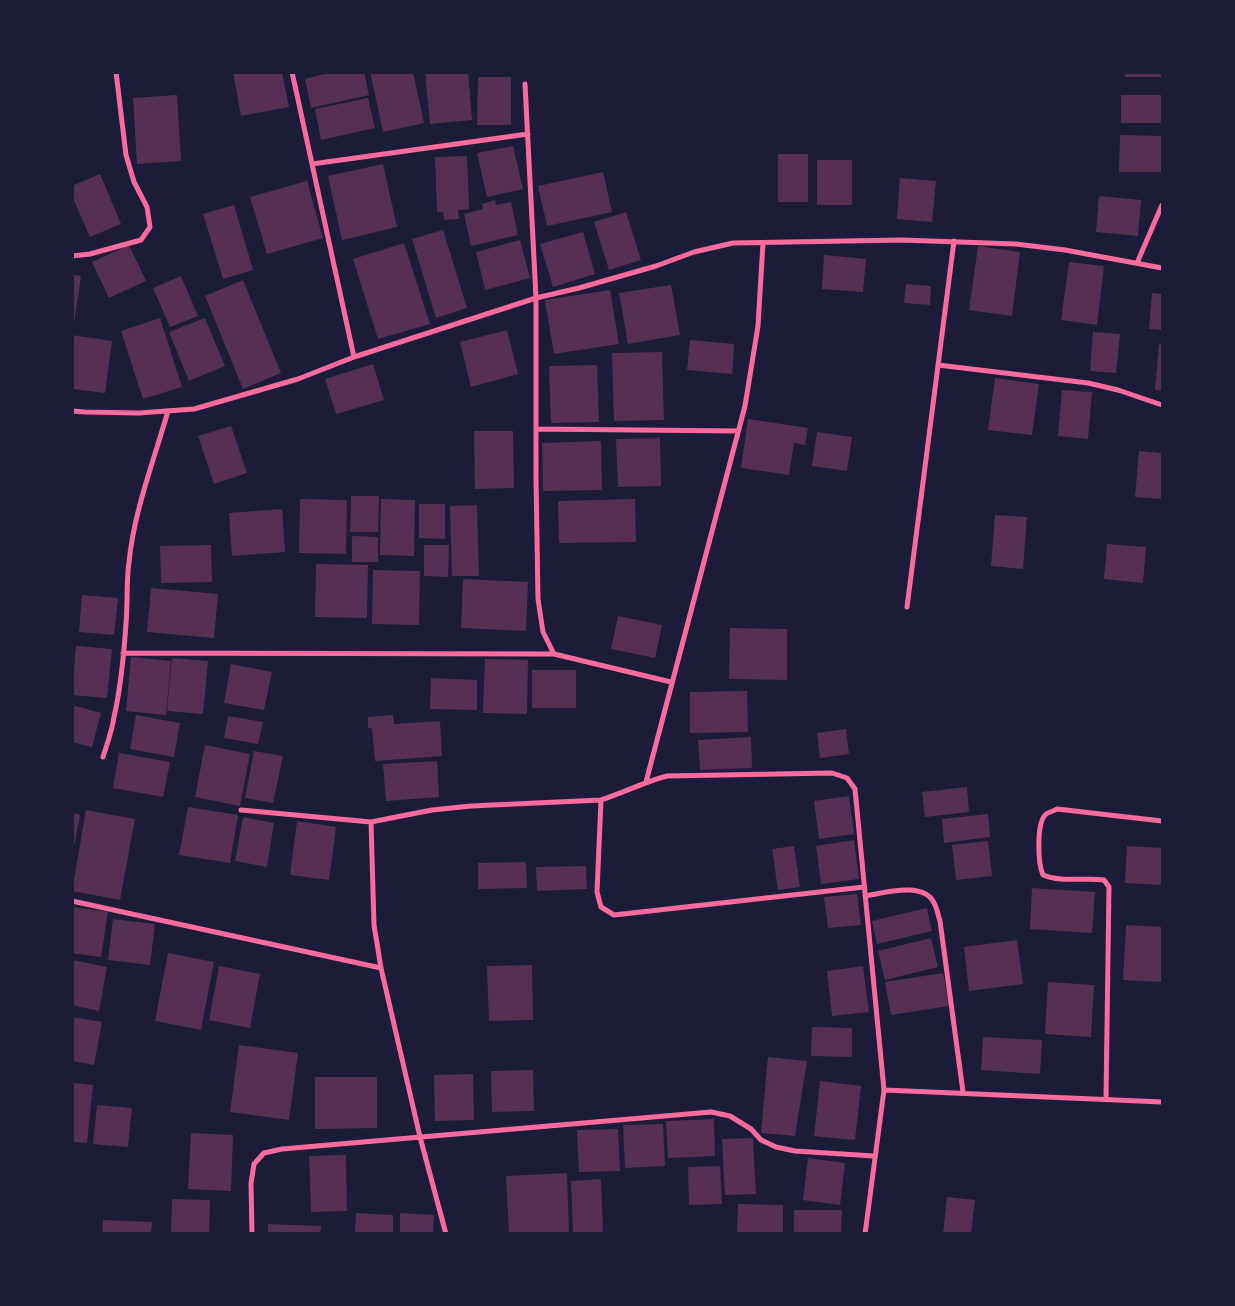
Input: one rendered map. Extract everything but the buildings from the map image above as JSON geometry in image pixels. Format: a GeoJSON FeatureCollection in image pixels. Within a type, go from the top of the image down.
{"type":"FeatureCollection","features":[{"type":"Feature","properties":{"kind":"street"},"geometry":{"type":"LineString","coordinates":[[72,256],[90,254],[142,240],[150,227],[146,207],[134,182],[126,155],[116,72]]}},
{"type":"Feature","properties":{"kind":"street"},"geometry":{"type":"LineString","coordinates":[[292,72],[354,357]]}},
{"type":"Feature","properties":{"kind":"street"},"geometry":{"type":"LineString","coordinates":[[526,84],[536,298],[538,600],[542,632],[554,654]]}},
{"type":"Feature","properties":{"kind":"street"},"geometry":{"type":"LineString","coordinates":[[312,164],[528,134]]}},
{"type":"Feature","properties":{"kind":"street"},"geometry":{"type":"LineString","coordinates":[[1137,263],[1162,205]]}},
{"type":"Feature","properties":{"kind":"street"},"geometry":{"type":"LineString","coordinates":[[72,411],[140,413],[194,409],[298,379],[354,357],[536,298],[647,268],[694,252],[733,243],[902,240],[1016,244],[1066,250],[1162,268]]}},
{"type":"Feature","properties":{"kind":"street"},"geometry":{"type":"LineString","coordinates":[[907,606],[954,241]]}},
{"type":"Feature","properties":{"kind":"street"},"geometry":{"type":"LineString","coordinates":[[646,782],[738,431],[751,371],[758,326],[763,243]]}},
{"type":"Feature","properties":{"kind":"street"},"geometry":{"type":"LineString","coordinates":[[938,365],[1088,383],[1118,390],[1162,406]]}},
{"type":"Feature","properties":{"kind":"street"},"geometry":{"type":"LineString","coordinates":[[103,758],[114,717],[123,652],[128,563],[133,532],[137,512],[168,411]]}},
{"type":"Feature","properties":{"kind":"street"},"geometry":{"type":"LineString","coordinates":[[536,429],[738,431]]}},
{"type":"Feature","properties":{"kind":"street"},"geometry":{"type":"LineString","coordinates":[[123,652],[554,654],[672,682]]}},
{"type":"Feature","properties":{"kind":"street"},"geometry":{"type":"LineString","coordinates":[[241,810],[371,822],[432,810],[471,806],[601,800],[646,782],[667,776],[832,773],[847,778],[855,789],[884,1090],[864,1234]]}},
{"type":"Feature","properties":{"kind":"street"},"geometry":{"type":"LineString","coordinates":[[601,800],[597,892],[601,907],[614,915],[864,887]]}},
{"type":"Feature","properties":{"kind":"street"},"geometry":{"type":"LineString","coordinates":[[1106,1098],[1109,887],[1104,880],[1052,879],[1043,875],[1040,867],[1039,826],[1045,814],[1057,809],[1162,821]]}},
{"type":"Feature","properties":{"kind":"street"},"geometry":{"type":"LineString","coordinates":[[371,822],[374,925],[381,968],[420,1137],[446,1234]]}},
{"type":"Feature","properties":{"kind":"street"},"geometry":{"type":"LineString","coordinates":[[865,896],[911,889],[923,892],[934,901],[940,921],[963,1092]]}},
{"type":"Feature","properties":{"kind":"street"},"geometry":{"type":"LineString","coordinates":[[72,901],[381,968]]}},
{"type":"Feature","properties":{"kind":"street"},"geometry":{"type":"LineString","coordinates":[[884,1090],[1106,1098],[1162,1102]]}},
{"type":"Feature","properties":{"kind":"street"},"geometry":{"type":"LineString","coordinates":[[252,1234],[251,1183],[254,1164],[264,1153],[282,1148],[711,1112],[730,1116],[751,1129],[761,1140],[776,1147],[796,1151],[874,1156]]}}]}
